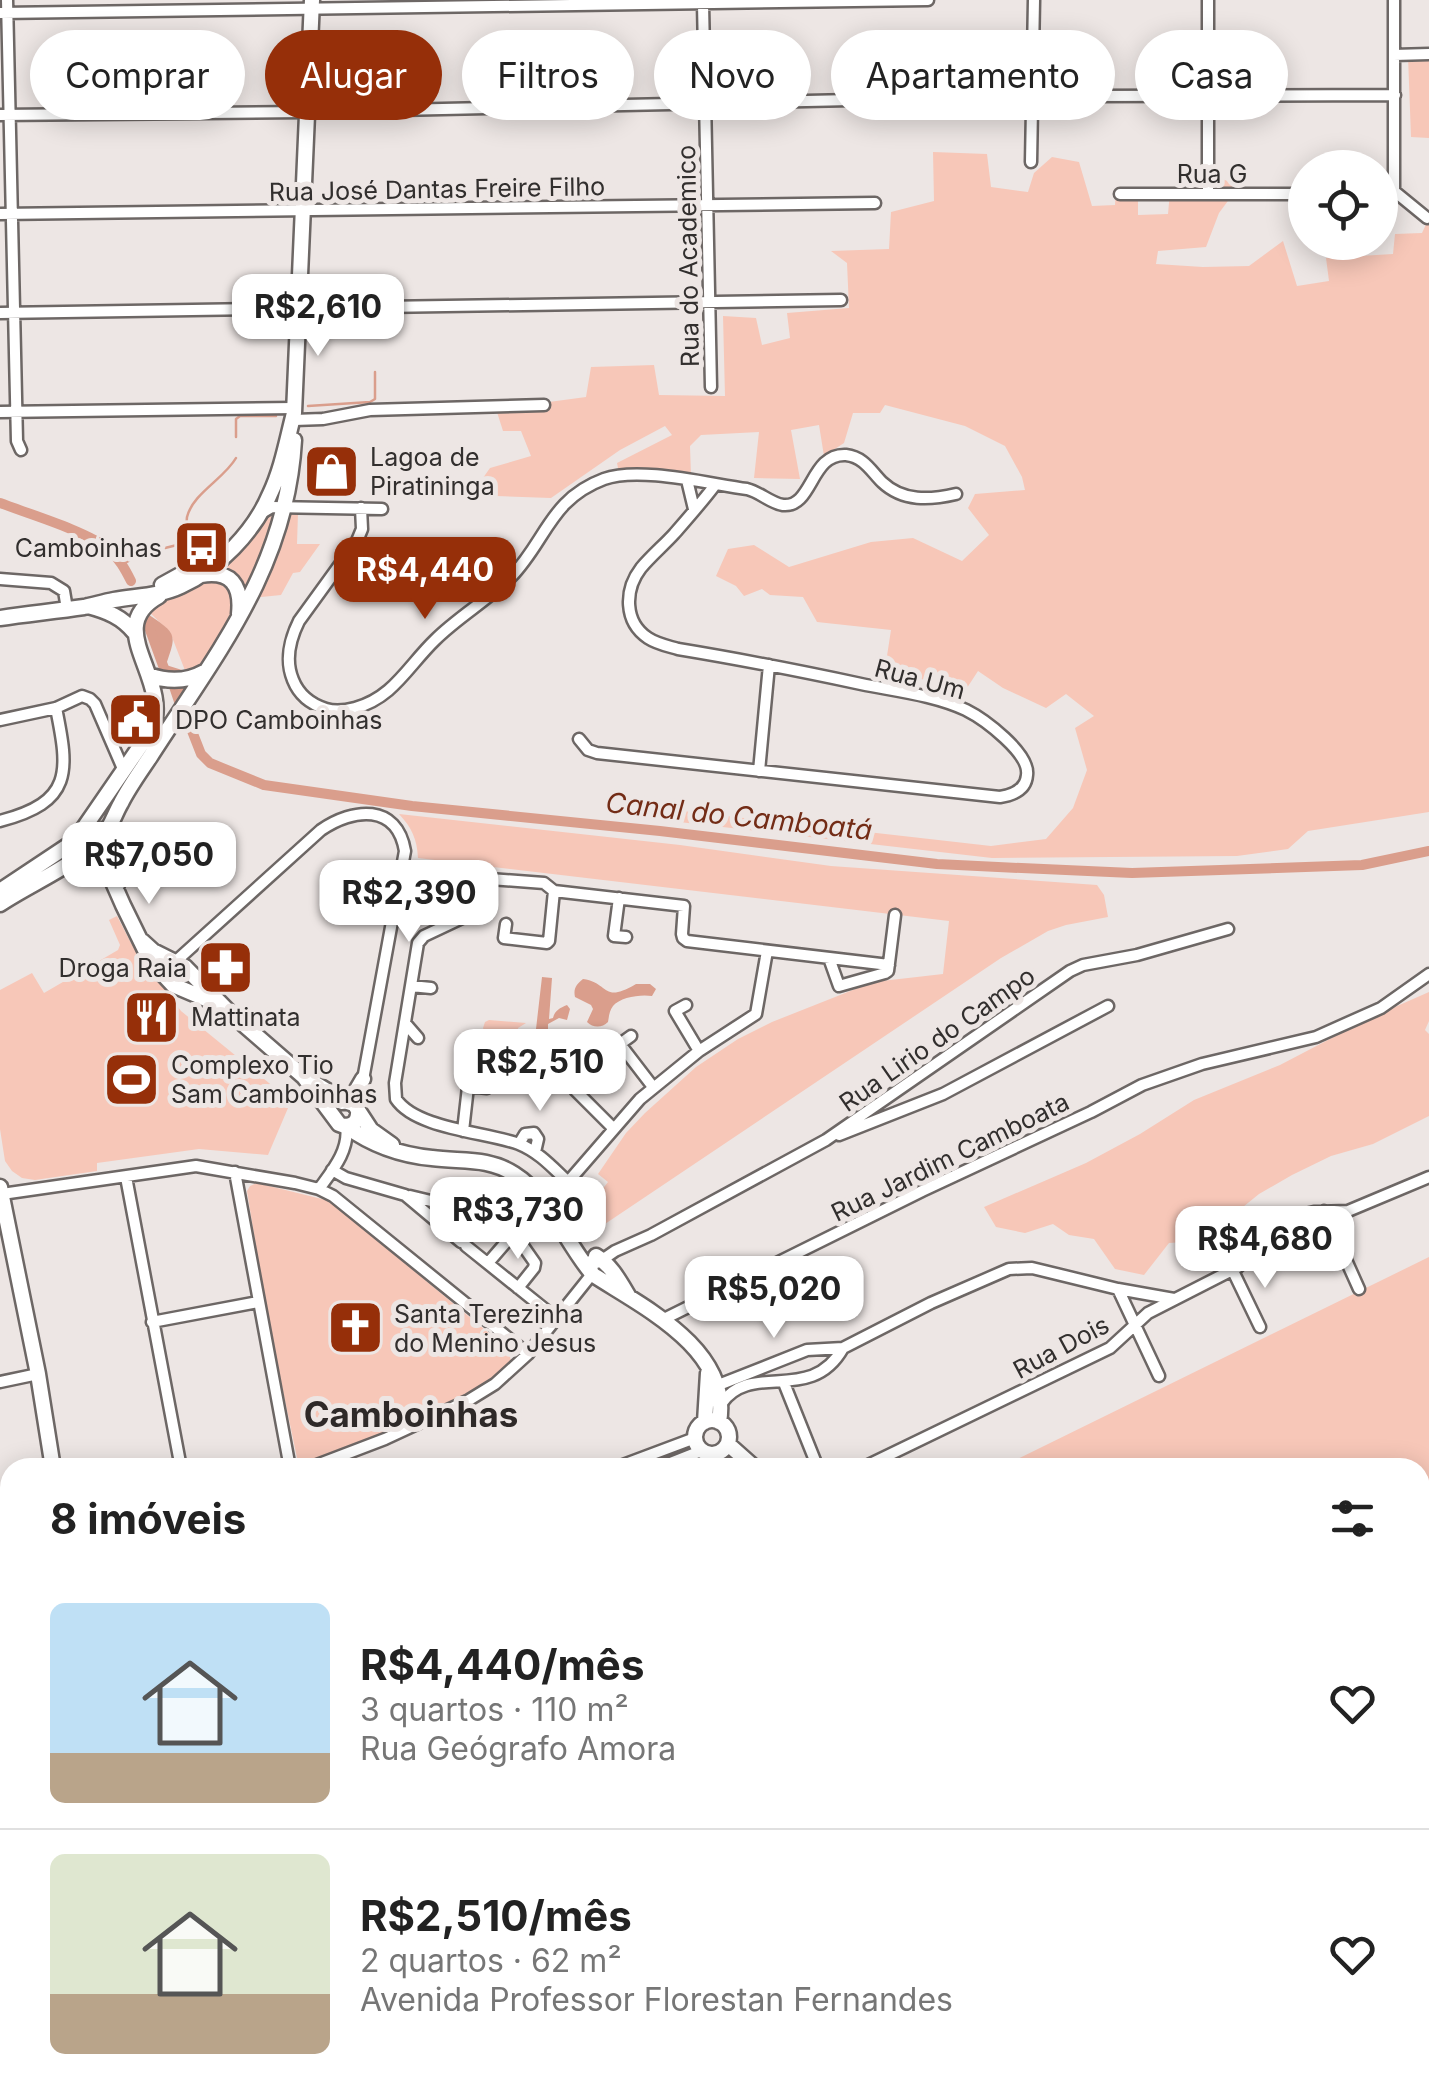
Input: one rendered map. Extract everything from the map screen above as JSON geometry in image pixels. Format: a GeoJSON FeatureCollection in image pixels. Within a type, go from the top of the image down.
{"type":"FeatureCollection","features":[{"type":"Feature","properties":{"kind":"street"},"geometry":{"type":"LineString","coordinates":[[8,0],[4,13],[6,214],[14,312],[17,442],[21,450]]}},
{"type":"Feature","properties":{"kind":"street"},"geometry":{"type":"LineString","coordinates":[[4,13],[312,5],[928,0]]}},
{"type":"Feature","properties":{"kind":"street"},"geometry":{"type":"LineString","coordinates":[[1034,0],[1034,30]]}},
{"type":"Feature","properties":{"kind":"street"},"geometry":{"type":"LineString","coordinates":[[1208,0],[1208,30]]}},
{"type":"Feature","properties":{"kind":"street"},"geometry":{"type":"LineString","coordinates":[[1394,0],[1394,150]]}},
{"type":"Feature","properties":{"kind":"street","name":"Rua do Academico"},"geometry":{"type":"LineString","coordinates":[[702,4],[703,30]]}},
{"type":"Feature","properties":{"kind":"street"},"geometry":{"type":"LineString","coordinates":[[311,30],[312,5]]}},
{"type":"Feature","properties":{"kind":"street"},"geometry":{"type":"LineString","coordinates":[[1394,55],[1429,54]]}},
{"type":"Feature","properties":{"kind":"street"},"geometry":{"type":"LineString","coordinates":[[1288,96],[1395,95]]}},
{"type":"Feature","properties":{"kind":"street"},"geometry":{"type":"LineString","coordinates":[[442,109],[654,104]]}},
{"type":"Feature","properties":{"kind":"street"},"geometry":{"type":"LineString","coordinates":[[5,115],[265,112]]}},
{"type":"Feature","properties":{"kind":"street"},"geometry":{"type":"LineString","coordinates":[[0,904],[69,863],[108,830],[191,685],[238,620],[278,536],[293,453],[307,120]]}},
{"type":"Feature","properties":{"kind":"street","name":"Rua do Academico"},"geometry":{"type":"LineString","coordinates":[[705,120],[712,387]]}},
{"type":"Feature","properties":{"kind":"street"},"geometry":{"type":"LineString","coordinates":[[1031,162],[1032,120]]}},
{"type":"Feature","properties":{"kind":"street"},"geometry":{"type":"LineString","coordinates":[[1208,120],[1208,194]]}},
{"type":"Feature","properties":{"kind":"street","name":"Rua G"},"geometry":{"type":"LineString","coordinates":[[1120,194],[1288,194]]}},
{"type":"Feature","properties":{"kind":"street"},"geometry":{"type":"LineString","coordinates":[[1398,194],[1427,218]]}},
{"type":"Feature","properties":{"kind":"street","name":"Rua José Dantas Freire Filho"},"geometry":{"type":"LineString","coordinates":[[6,214],[875,203]]}},
{"type":"Feature","properties":{"kind":"street"},"geometry":{"type":"LineString","coordinates":[[0,313],[840,300]]}},
{"type":"Feature","properties":{"kind":"street"},"geometry":{"type":"LineString","coordinates":[[0,412],[294,414],[322,419],[370,410],[544,405]]}},
{"type":"Feature","properties":{"kind":"street"},"geometry":{"type":"LineString","coordinates":[[260,514],[276,481],[294,414]]}},
{"type":"Feature","properties":{"kind":"street"},"geometry":{"type":"LineString","coordinates":[[134,597],[192,570],[230,539],[265,488],[294,414]]}},
{"type":"Feature","properties":{"kind":"street"},"geometry":{"type":"LineString","coordinates":[[361,508],[358,541],[300,621],[290,645],[291,676],[300,694],[315,706],[336,712],[373,702],[388,692],[436,639],[515,572],[547,525],[576,493],[604,479],[655,474],[747,489],[782,505],[793,504],[826,460],[848,455],[860,458],[884,484],[916,499],[956,494]]}},
{"type":"Feature","properties":{"kind":"street"},"geometry":{"type":"LineString","coordinates":[[687,480],[694,509]]}},
{"type":"Feature","properties":{"kind":"street"},"geometry":{"type":"LineString","coordinates":[[694,509],[715,485]]}},
{"type":"Feature","properties":{"kind":"street"},"geometry":{"type":"LineString","coordinates":[[134,632],[140,609],[148,601],[200,575],[232,548],[266,509],[382,509]]}},
{"type":"Feature","properties":{"kind":"street","name":"Rua Um"},"geometry":{"type":"LineString","coordinates":[[579,739],[588,750],[597,753],[1000,797],[1022,788],[1028,777],[1018,750],[968,711],[895,690],[661,644],[648,638],[631,618],[628,607],[633,581],[694,509]]}},
{"type":"Feature","properties":{"kind":"street"},"geometry":{"type":"LineString","coordinates":[[200,575],[216,573],[231,580],[240,597],[238,620]]}},
{"type":"Feature","properties":{"kind":"street"},"geometry":{"type":"LineString","coordinates":[[0,579],[56,584],[64,591],[67,609]]}},
{"type":"Feature","properties":{"kind":"street"},"geometry":{"type":"LineString","coordinates":[[0,618],[164,593]]}},
{"type":"Feature","properties":{"kind":"street"},"geometry":{"type":"LineString","coordinates":[[0,891],[68,847],[89,823],[155,722],[153,676],[134,632],[113,614],[88,606]]}},
{"type":"Feature","properties":{"kind":"street"},"geometry":{"type":"LineString","coordinates":[[759,771],[769,665]]}},
{"type":"Feature","properties":{"kind":"street"},"geometry":{"type":"LineString","coordinates":[[153,676],[191,685]]}},
{"type":"Feature","properties":{"kind":"street"},"geometry":{"type":"LineString","coordinates":[[0,720],[56,708],[82,696],[90,699],[124,772]]}},
{"type":"Feature","properties":{"kind":"street"},"geometry":{"type":"LineString","coordinates":[[0,821],[37,808],[60,784],[65,758],[56,708]]}},
{"type":"Feature","properties":{"kind":"street"},"geometry":{"type":"LineString","coordinates":[[172,984],[166,974],[181,967],[196,941],[321,830],[335,820],[361,814],[392,822],[404,851],[356,1122],[340,1122]]}},
{"type":"Feature","properties":{"kind":"street"},"geometry":{"type":"LineString","coordinates":[[89,823],[102,821],[108,830],[116,860],[117,891]]}},
{"type":"Feature","properties":{"kind":"street"},"geometry":{"type":"LineString","coordinates":[[89,823],[87,834],[95,842],[148,954],[172,984],[227,1010]]}},
{"type":"Feature","properties":{"kind":"street"},"geometry":{"type":"LineString","coordinates":[[766,951],[756,1014],[653,1087],[568,1182],[535,1152],[538,1138],[534,1133],[524,1134],[519,1144],[463,1131],[430,1121],[407,1110],[396,1099],[395,1083],[418,942],[480,908],[484,885],[490,878],[684,906],[683,938],[766,951],[795,948],[828,958],[866,956],[889,965]]}},
{"type":"Feature","properties":{"kind":"street"},"geometry":{"type":"LineString","coordinates":[[506,924],[504,938],[547,944],[554,890]]}},
{"type":"Feature","properties":{"kind":"street"},"geometry":{"type":"LineString","coordinates":[[618,898],[614,936],[626,937]]}},
{"type":"Feature","properties":{"kind":"street"},"geometry":{"type":"LineString","coordinates":[[447,900],[456,921]]}},
{"type":"Feature","properties":{"kind":"street"},"geometry":{"type":"LineString","coordinates":[[828,958],[840,986],[886,973],[895,915]]}},
{"type":"Feature","properties":{"kind":"street","name":"Rua Lirio do Campo"},"geometry":{"type":"LineString","coordinates":[[598,1268],[615,1251],[826,1140],[1070,971],[1228,929]]}},
{"type":"Feature","properties":{"kind":"street"},"geometry":{"type":"LineString","coordinates":[[142,941],[181,967],[304,1077],[354,1104],[377,1136],[410,1155]]}},
{"type":"Feature","properties":{"kind":"street"},"geometry":{"type":"LineString","coordinates":[[892,942],[906,944]]}},
{"type":"Feature","properties":{"kind":"street","name":"Rua Jardim Camboata"},"geometry":{"type":"LineString","coordinates":[[664,1319],[1142,1085],[1202,1064],[1316,1038],[1381,1008],[1429,974]]}},
{"type":"Feature","properties":{"kind":"street"},"geometry":{"type":"LineString","coordinates":[[411,986],[431,988]]}},
{"type":"Feature","properties":{"kind":"street"},"geometry":{"type":"LineString","coordinates":[[686,1005],[675,1012],[699,1051]]}},
{"type":"Feature","properties":{"kind":"street","name":"Rua Lirio do Campo"},"geometry":{"type":"LineString","coordinates":[[826,1140],[943,1094],[1108,1006]]}},
{"type":"Feature","properties":{"kind":"street"},"geometry":{"type":"LineString","coordinates":[[405,1023],[418,1038]]}},
{"type":"Feature","properties":{"kind":"street"},"geometry":{"type":"LineString","coordinates":[[631,1036],[620,1044],[653,1087]]}},
{"type":"Feature","properties":{"kind":"street"},"geometry":{"type":"LineString","coordinates":[[304,1077],[340,1122],[371,1143],[410,1155],[476,1160],[500,1166],[526,1182],[570,1240],[598,1268],[687,1339],[707,1368],[722,1403]]}},
{"type":"Feature","properties":{"kind":"street"},"geometry":{"type":"LineString","coordinates":[[319,1189],[346,1142],[335,1107],[356,1091],[363,1079]]}},
{"type":"Feature","properties":{"kind":"street"},"geometry":{"type":"LineString","coordinates":[[583,1081],[575,1090],[613,1128]]}},
{"type":"Feature","properties":{"kind":"street"},"geometry":{"type":"LineString","coordinates":[[463,1131],[469,1082],[487,1088]]}},
{"type":"Feature","properties":{"kind":"street"},"geometry":{"type":"LineString","coordinates":[[573,1153],[584,1163]]}},
{"type":"Feature","properties":{"kind":"street"},"geometry":{"type":"LineString","coordinates":[[51,1458],[38,1374],[7,1253],[1,1191],[196,1166],[319,1189],[334,1196],[528,1354]]}},
{"type":"Feature","properties":{"kind":"street"},"geometry":{"type":"LineString","coordinates":[[332,1170],[404,1195],[481,1213]]}},
{"type":"Feature","properties":{"kind":"street"},"geometry":{"type":"LineString","coordinates":[[235,1172],[288,1458]]}},
{"type":"Feature","properties":{"kind":"street"},"geometry":{"type":"LineString","coordinates":[[126,1176],[179,1458]]}},
{"type":"Feature","properties":{"kind":"street","name":"Rua Dois"},"geometry":{"type":"LineString","coordinates":[[883,1458],[1110,1348],[1148,1314],[1233,1270],[1284,1224],[1301,1214],[1348,1212],[1429,1177]]}},
{"type":"Feature","properties":{"kind":"street"},"geometry":{"type":"LineString","coordinates":[[404,1195],[557,1319]]}},
{"type":"Feature","properties":{"kind":"street"},"geometry":{"type":"LineString","coordinates":[[488,1263],[533,1211]]}},
{"type":"Feature","properties":{"kind":"street"},"geometry":{"type":"LineString","coordinates":[[1324,1211],[1360,1289]]}},
{"type":"Feature","properties":{"kind":"street"},"geometry":{"type":"LineString","coordinates":[[1332,1228],[1348,1212]]}},
{"type":"Feature","properties":{"kind":"street"},"geometry":{"type":"LineString","coordinates":[[514,1233],[534,1263],[518,1288]]}},
{"type":"Feature","properties":{"kind":"street"},"geometry":{"type":"LineString","coordinates":[[335,1458],[469,1400],[506,1376],[598,1268]]}},
{"type":"Feature","properties":{"kind":"street"},"geometry":{"type":"LineString","coordinates":[[716,1386],[806,1350],[844,1348],[931,1303],[1009,1269],[1032,1268],[1118,1290],[1175,1299]]}},
{"type":"Feature","properties":{"kind":"street"},"geometry":{"type":"LineString","coordinates":[[1233,1270],[1260,1328]]}},
{"type":"Feature","properties":{"kind":"street"},"geometry":{"type":"LineString","coordinates":[[1118,1290],[1159,1376]]}},
{"type":"Feature","properties":{"kind":"street"},"geometry":{"type":"LineString","coordinates":[[152,1322],[258,1302]]}},
{"type":"Feature","properties":{"kind":"street"},"geometry":{"type":"LineString","coordinates":[[698,1444],[698,1428],[712,1422],[729,1394],[759,1382],[804,1379],[834,1363],[844,1348]]}},
{"type":"Feature","properties":{"kind":"street"},"geometry":{"type":"LineString","coordinates":[[650,1458],[698,1444],[715,1454],[726,1447],[729,1434],[712,1422],[707,1368]]}},
{"type":"Feature","properties":{"kind":"street"},"geometry":{"type":"LineString","coordinates":[[0,1382],[38,1374]]}},
{"type":"Feature","properties":{"kind":"street"},"geometry":{"type":"LineString","coordinates":[[784,1383],[814,1458]]}},
{"type":"Feature","properties":{"kind":"street"},"geometry":{"type":"LineString","coordinates":[[675,1458],[698,1444]]}},
{"type":"Feature","properties":{"kind":"street"},"geometry":{"type":"LineString","coordinates":[[726,1447],[741,1458]]}},
{"type":"Feature","properties":{"kind":"shaded area"},"geometry":{"type":"Polygon","coordinates":[[[1408,56],[1429,57],[1429,138],[1411,137],[1408,56]]]}},
{"type":"Feature","properties":{"kind":"shaded area"},"geometry":{"type":"Polygon","coordinates":[[[933,152],[987,154],[991,187],[1028,192],[1034,173],[1052,157],[1079,162],[1092,206],[1115,205],[1116,188],[1138,192],[1138,215],[1168,214],[1170,192],[1204,189],[1218,177],[1239,186],[1219,213],[1206,247],[1158,251],[1156,264],[1249,266],[1283,241],[1297,286],[1329,281],[1326,260],[1398,260],[1398,234],[1422,233],[1429,218],[1429,812],[1308,831],[1288,849],[1237,856],[992,858],[627,816],[630,805],[991,846],[1046,839],[1073,808],[1087,770],[1075,728],[1094,716],[1066,694],[1046,708],[978,671],[965,691],[885,669],[891,630],[817,622],[803,597],[770,595],[762,589],[744,596],[736,586],[716,576],[728,549],[754,545],[789,567],[871,542],[913,538],[962,561],[989,535],[968,508],[975,494],[1025,490],[1005,446],[965,426],[885,405],[880,413],[853,413],[844,443],[824,456],[819,425],[791,430],[800,479],[754,478],[759,432],[701,435],[690,446],[691,476],[619,473],[617,463],[672,435],[665,426],[620,450],[551,498],[471,495],[490,468],[531,456],[521,431],[503,431],[496,409],[586,397],[591,367],[654,365],[659,395],[725,396],[723,316],[756,318],[762,345],[790,338],[787,313],[849,308],[847,263],[831,251],[889,249],[891,212],[934,201],[933,152]]]}},
{"type":"Feature","properties":{"kind":"shaded area"},"geometry":{"type":"Polygon","coordinates":[[[273,512],[298,513],[297,544],[320,544],[300,572],[293,573],[281,595],[251,598],[193,691],[170,632],[148,611],[168,596],[190,590],[220,571],[273,512]]]}},
{"type":"Feature","properties":{"kind":"shaded area"},"geometry":{"type":"Polygon","coordinates":[[[145,616],[170,631],[173,641],[166,665],[182,670],[195,705],[182,726],[145,616]]]}},
{"type":"Feature","properties":{"kind":"shaded area"},"geometry":{"type":"Polygon","coordinates":[[[399,814],[831,866],[1097,885],[1104,895],[1108,917],[1048,931],[1001,958],[596,1230],[583,1214],[608,1182],[598,1174],[626,1133],[696,1067],[772,1022],[873,982],[943,974],[949,921],[418,858],[413,834],[399,814]]]}},
{"type":"Feature","properties":{"kind":"shaded area","name":"Complexo Tio Sam Camboinhas"},"geometry":{"type":"Polygon","coordinates":[[[117,916],[131,943],[181,1011],[291,1101],[268,1155],[199,1149],[97,1163],[97,1171],[35,1180],[22,1178],[5,1161],[0,1129],[0,990],[32,973],[44,993],[118,950],[120,945],[109,920],[117,916]]]}},
{"type":"Feature","properties":{"kind":"shaded area"},"geometry":{"type":"Polygon","coordinates":[[[542,977],[552,978],[549,1019],[562,1007],[567,1005],[570,1009],[567,1020],[559,1018],[548,1024],[548,1032],[557,1037],[555,1055],[544,1062],[532,1061],[523,1050],[525,1035],[536,1029],[542,977]]]}},
{"type":"Feature","properties":{"kind":"shaded area"},"geometry":{"type":"Polygon","coordinates":[[[583,979],[611,992],[636,984],[650,984],[656,989],[652,996],[631,997],[616,1003],[608,1022],[595,1026],[587,1022],[591,1005],[575,997],[576,986],[583,979]]]}},
{"type":"Feature","properties":{"kind":"shaded area"},"geometry":{"type":"Polygon","coordinates":[[[1429,992],[1429,1021],[1425,1030],[1429,1034],[1429,1116],[1373,1144],[1331,1156],[1292,1175],[1259,1194],[1201,1241],[1169,1243],[1144,1275],[1115,1269],[1094,1239],[1069,1235],[1053,1224],[1025,1233],[996,1227],[984,1207],[1086,1163],[1194,1100],[1280,1065],[1429,992]]]}},
{"type":"Feature","properties":{"kind":"shaded area"},"geometry":{"type":"Polygon","coordinates":[[[489,1020],[526,1023],[518,1028],[517,1034],[512,1034],[507,1050],[492,1053],[481,1051],[474,1043],[487,1037],[483,1028],[489,1020]]]}},
{"type":"Feature","properties":{"kind":"shaded area"},"geometry":{"type":"Polygon","coordinates":[[[257,1183],[330,1201],[508,1349],[510,1369],[404,1432],[335,1458],[297,1458],[267,1315],[247,1191],[257,1183]]]}},
{"type":"Feature","properties":{"kind":"shaded area"},"geometry":{"type":"Polygon","coordinates":[[[1429,1257],[1429,1458],[1019,1458],[1429,1257]]]}},
{"type":"Feature","properties":{"kind":"waterway"},"geometry":{"type":"LineString","coordinates":[[308,406],[370,402],[375,399],[375,372]]}},
{"type":"Feature","properties":{"kind":"waterway"},"geometry":{"type":"LineString","coordinates":[[236,437],[236,419],[240,416],[276,416]]}},
{"type":"Feature","properties":{"kind":"waterway"},"geometry":{"type":"LineString","coordinates":[[122,564],[145,553],[189,542],[190,508],[236,458]]}},
{"type":"Feature","properties":{"kind":"waterway","name":"Canal do Camboatá"},"geometry":{"type":"LineString","coordinates":[[0,503],[99,543],[115,556],[131,581]]}},
{"type":"Feature","properties":{"kind":"waterway","name":"Canal do Camboatá"},"geometry":{"type":"LineString","coordinates":[[145,616],[165,671]]}},
{"type":"Feature","properties":{"kind":"waterway","name":"Canal do Camboatá"},"geometry":{"type":"LineString","coordinates":[[183,708],[201,754],[210,763],[264,785],[412,806],[937,864],[1132,873],[1362,865],[1429,851]]}},
{"type":"Feature","properties":{"kind":"place","name":"Lagoa de Piratininga"},"geometry":{"type":"Point","coordinates":[331,471]}},
{"type":"Feature","properties":{"kind":"place","name":"Camboinhas"},"geometry":{"type":"Point","coordinates":[201,548]}},
{"type":"Feature","properties":{"kind":"place","name":"DPO Camboinhas"},"geometry":{"type":"Point","coordinates":[136,720]}},
{"type":"Feature","properties":{"kind":"place","name":"Droga Raia"},"geometry":{"type":"Point","coordinates":[226,968]}},
{"type":"Feature","properties":{"kind":"place","name":"Mattinata"},"geometry":{"type":"Point","coordinates":[152,1017]}},
{"type":"Feature","properties":{"kind":"place","name":"Complexo Tio Sam Camboinhas"},"geometry":{"type":"Point","coordinates":[132,1079]}},
{"type":"Feature","properties":{"kind":"place","name":"Santa Terezinha do Menino Jesus"},"geometry":{"type":"Point","coordinates":[355,1328]}},
{"type":"Feature","properties":{"kind":"district","name":"Camboinhas"},"geometry":{"type":"Point","coordinates":[411,1415]}}]}
